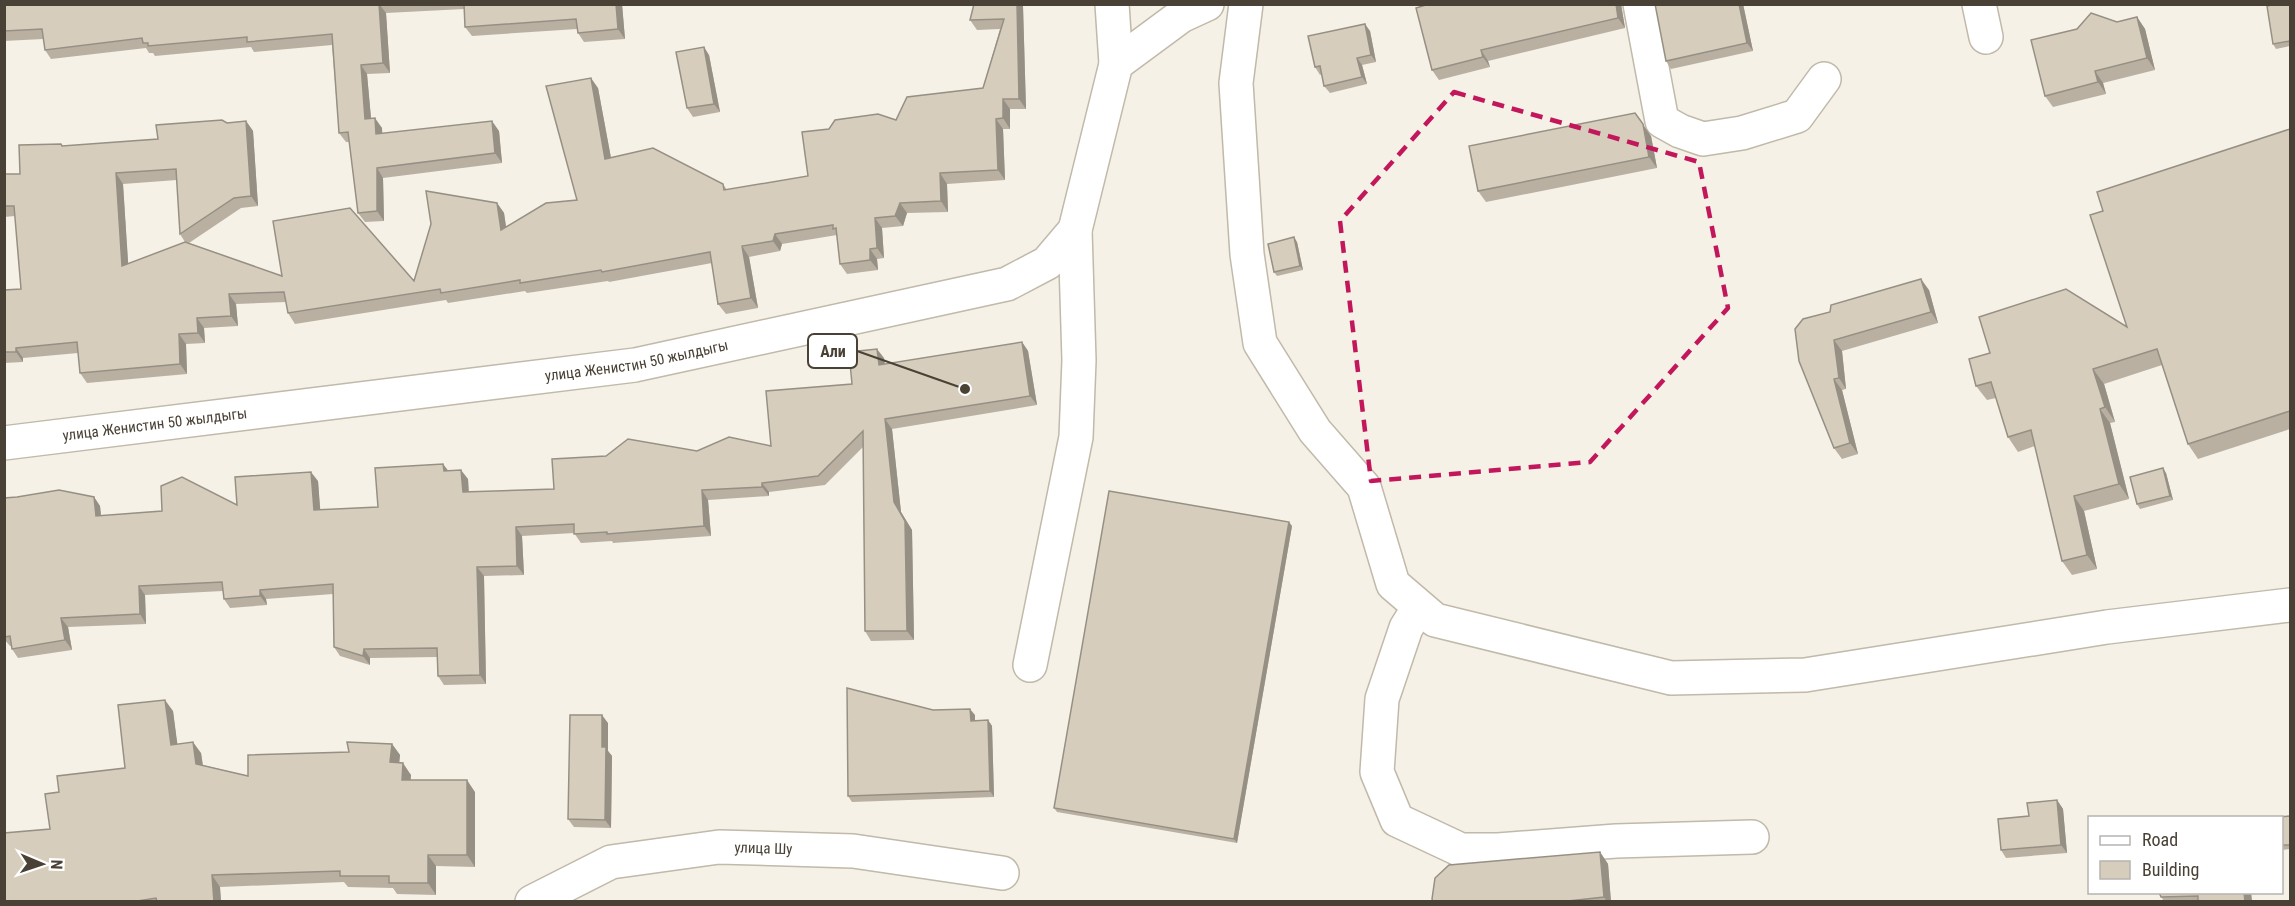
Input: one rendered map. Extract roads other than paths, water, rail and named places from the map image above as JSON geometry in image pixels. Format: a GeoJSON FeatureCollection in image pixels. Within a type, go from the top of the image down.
{"type":"FeatureCollection","features":[{"type":"Feature","properties":{"kind":"street","name":"улица Женистин 50 жылдыгы"},"geometry":{"type":"LineString","coordinates":[[4,443],[635,365],[1007,284],[1047,263],[1075,230],[1116,64],[1112,4]]}},
{"type":"Feature","properties":{"kind":"street"},"geometry":{"type":"LineString","coordinates":[[1116,64],[1181,16],[1207,4]]}},
{"type":"Feature","properties":{"kind":"street"},"geometry":{"type":"LineString","coordinates":[[1246,4],[1236,83],[1247,254],[1260,343],[1315,430],[1364,487],[1393,584],[1435,620],[1671,678],[1805,675],[2107,627],[2290,605]]}},
{"type":"Feature","properties":{"kind":"street"},"geometry":{"type":"LineString","coordinates":[[1640,4],[1662,121],[1680,131],[1703,139],[1742,133],[1797,116],[1824,79]]}},
{"type":"Feature","properties":{"kind":"street"},"geometry":{"type":"LineString","coordinates":[[1979,4],[1986,37]]}},
{"type":"Feature","properties":{"kind":"street"},"geometry":{"type":"LineString","coordinates":[[1030,665],[1076,437],[1079,360],[1075,230]]}},
{"type":"Feature","properties":{"kind":"street"},"geometry":{"type":"LineString","coordinates":[[1419,606],[1406,628],[1382,699],[1377,772],[1397,820],[1461,850],[1498,850],[1616,841],[1752,837]]}},
{"type":"Feature","properties":{"kind":"street","name":"улица Шу"},"geometry":{"type":"LineString","coordinates":[[532,902],[611,862],[719,847],[853,850],[1002,873]]}},
{"type":"Feature","properties":{"kind":"place","name":"Али"},"geometry":{"type":"Point","coordinates":[965,389]}}]}
